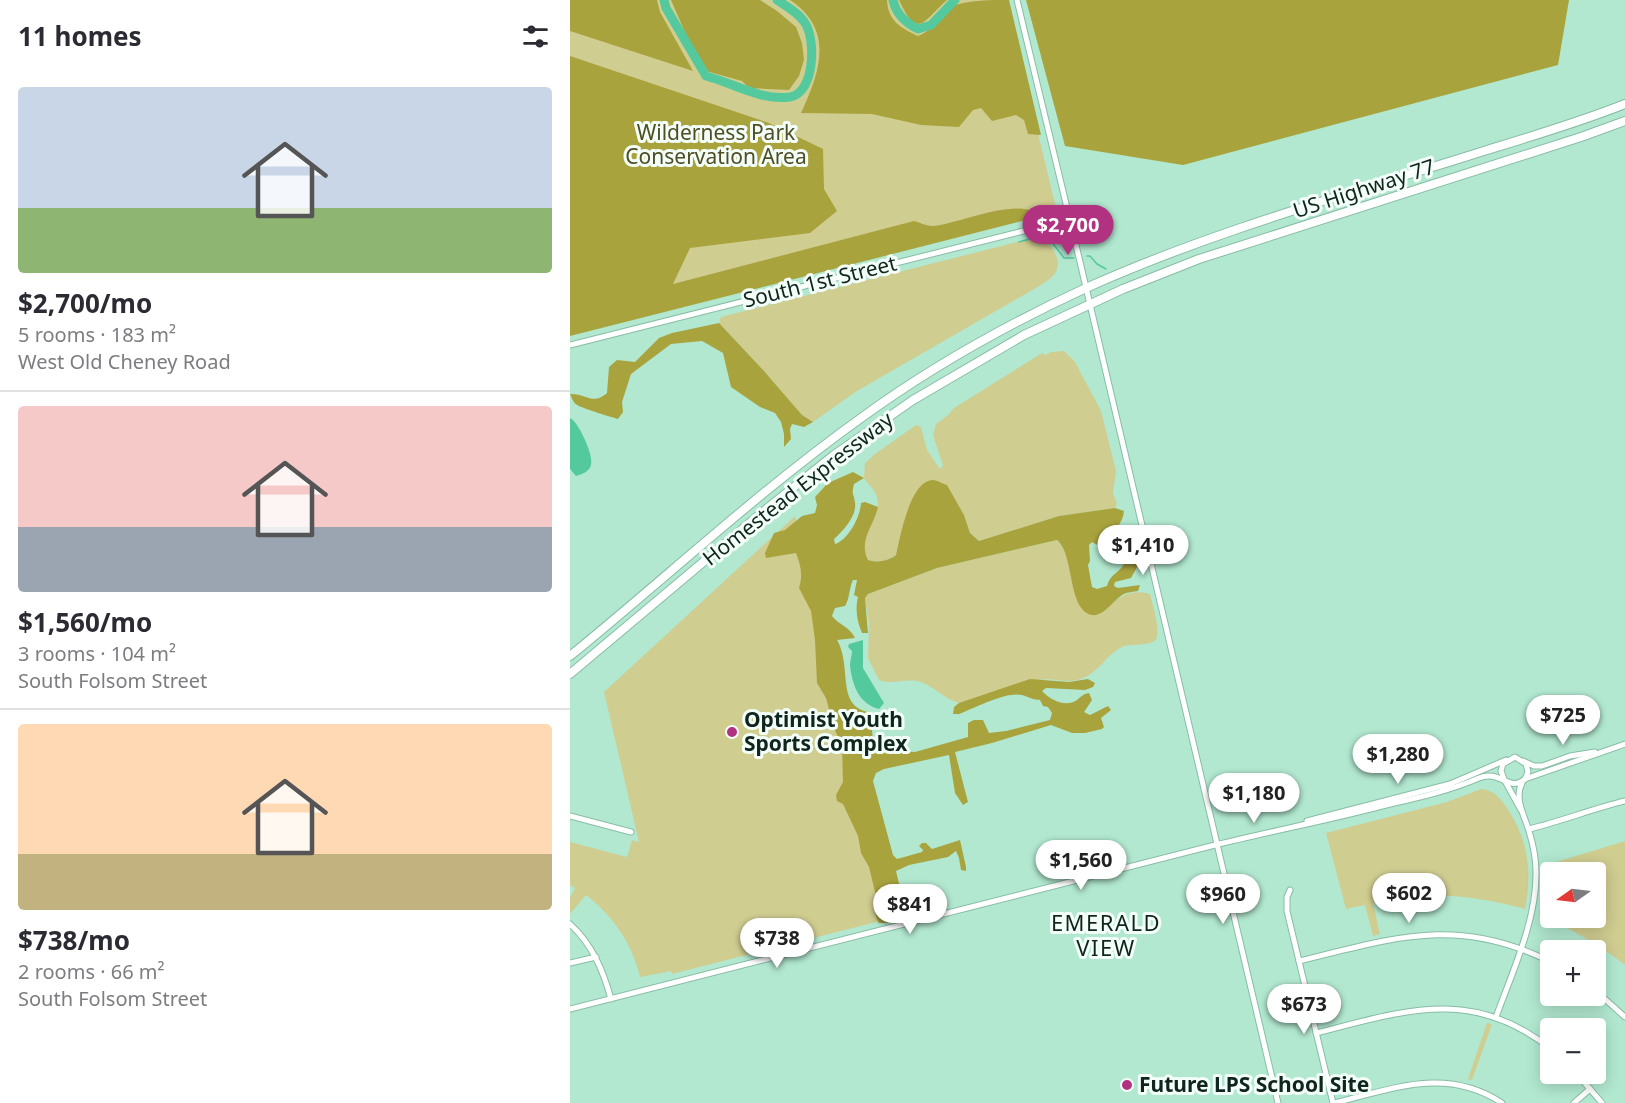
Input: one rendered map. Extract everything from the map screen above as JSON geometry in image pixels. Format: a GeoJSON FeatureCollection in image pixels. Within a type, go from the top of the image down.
{"type":"FeatureCollection","features":[{"type":"Feature","properties":{"kind":"highway","name":"US Highway 77"},"geometry":{"type":"LineString","coordinates":[[1105,280],[1176,250],[1220,235],[1573,123],[1625,104]]}},
{"type":"Feature","properties":{"kind":"highway","name":"US Highway 77"},"geometry":{"type":"LineString","coordinates":[[1106,296],[1240,245],[1625,121]]}},
{"type":"Feature","properties":{"kind":"highway","name":"Homestead Expressway"},"geometry":{"type":"LineString","coordinates":[[570,656],[764,493],[862,416],[980,342],[1105,280]]}},
{"type":"Feature","properties":{"kind":"highway","name":"Homestead Expressway"},"geometry":{"type":"LineString","coordinates":[[570,674],[800,482],[871,429],[932,388],[993,352],[1106,296]]}},
{"type":"Feature","properties":{"kind":"street"},"geometry":{"type":"LineString","coordinates":[[1017,0],[1088,288],[1112,405],[1158,588],[1215,845],[1278,1103]]}},
{"type":"Feature","properties":{"kind":"street","name":"South 1st Street"},"geometry":{"type":"LineString","coordinates":[[570,345],[1071,219]]}},
{"type":"Feature","properties":{"kind":"street"},"geometry":{"type":"LineString","coordinates":[[570,1009],[1215,845],[1297,825],[1321,822],[1447,790],[1487,775],[1516,784],[1625,744]]}},
{"type":"Feature","properties":{"kind":"street"},"geometry":{"type":"LineString","coordinates":[[1297,825],[1320,816],[1450,784],[1515,757],[1534,766],[1542,766],[1570,756],[1599,752]]}},
{"type":"Feature","properties":{"kind":"street"},"geometry":{"type":"LineString","coordinates":[[1506,760],[1502,767],[1505,780],[1515,802],[1522,811]]}},
{"type":"Feature","properties":{"kind":"street"},"geometry":{"type":"LineString","coordinates":[[1496,1017],[1533,909],[1536,881],[1534,848],[1519,794],[1528,772],[1523,761]]}},
{"type":"Feature","properties":{"kind":"street"},"geometry":{"type":"LineString","coordinates":[[1529,830],[1590,809],[1625,801]]}},
{"type":"Feature","properties":{"kind":"street"},"geometry":{"type":"LineString","coordinates":[[570,816],[631,832]]}},
{"type":"Feature","properties":{"kind":"street"},"geometry":{"type":"LineString","coordinates":[[1290,890],[1287,897],[1287,911],[1334,1103],[1416,1084],[1436,1082],[1458,1084],[1475,1089],[1502,1103]]}},
{"type":"Feature","properties":{"kind":"street"},"geometry":{"type":"LineString","coordinates":[[570,924],[581,935],[596,957],[611,999]]}},
{"type":"Feature","properties":{"kind":"street"},"geometry":{"type":"LineString","coordinates":[[1299,961],[1392,938],[1432,934],[1467,936],[1520,948],[1540,957]]}},
{"type":"Feature","properties":{"kind":"street"},"geometry":{"type":"LineString","coordinates":[[570,963],[596,957]]}},
{"type":"Feature","properties":{"kind":"street"},"geometry":{"type":"LineString","coordinates":[[1606,1000],[1625,1017]]}},
{"type":"Feature","properties":{"kind":"street"},"geometry":{"type":"LineString","coordinates":[[1316,1033],[1401,1011],[1461,1010],[1496,1017],[1526,1031],[1540,1041]]}},
{"type":"Feature","properties":{"kind":"street"},"geometry":{"type":"LineString","coordinates":[[1586,1084],[1602,1103]]}},
{"type":"Feature","properties":{"kind":"street"},"geometry":{"type":"LineString","coordinates":[[1574,1103],[1590,1089]]}},
{"type":"Feature","properties":{"kind":"green space","name":"Wilderness Park Conservation Area"},"geometry":{"type":"Polygon","coordinates":[[[570,0],[1006,0],[1056,208],[570,332],[570,0]]]}},
{"type":"Feature","properties":{"kind":"green space"},"geometry":{"type":"Polygon","coordinates":[[[570,0],[657,0],[660,12],[693,71],[570,31],[570,0]]]}},
{"type":"Feature","properties":{"kind":"green space"},"geometry":{"type":"Polygon","coordinates":[[[671,0],[760,0],[796,27],[802,43],[804,60],[799,76],[789,90],[749,88],[742,81],[706,71],[687,37],[671,0]]]}},
{"type":"Feature","properties":{"kind":"green space"},"geometry":{"type":"Polygon","coordinates":[[[790,0],[887,0],[890,13],[896,23],[918,36],[934,26],[953,6],[973,1],[1009,0],[1041,135],[1028,134],[1024,120],[1016,115],[992,121],[981,108],[973,110],[959,127],[921,125],[872,114],[801,113],[814,82],[820,52],[813,25],[804,12],[790,0]]]}},
{"type":"Feature","properties":{"kind":"green space"},"geometry":{"type":"Polygon","coordinates":[[[899,0],[947,0],[926,20],[916,24],[906,13],[899,0]]]}},
{"type":"Feature","properties":{"kind":"green space"},"geometry":{"type":"Polygon","coordinates":[[[1026,0],[1569,0],[1558,65],[1183,165],[1065,146],[1026,0]]]}},
{"type":"Feature","properties":{"kind":"green space"},"geometry":{"type":"Polygon","coordinates":[[[570,56],[769,123],[823,149],[824,189],[837,211],[810,233],[690,248],[673,284],[914,221],[932,226],[988,212],[1019,208],[1032,210],[1042,216],[570,336],[570,56]]]}},
{"type":"Feature","properties":{"kind":"green space"},"geometry":{"type":"Polygon","coordinates":[[[1041,236],[1056,254],[1058,265],[1053,276],[857,391],[813,422],[802,415],[719,323],[721,317],[1041,236]]]}},
{"type":"Feature","properties":{"kind":"green space"},"geometry":{"type":"Polygon","coordinates":[[[719,323],[802,415],[813,422],[804,427],[792,424],[791,439],[784,447],[781,422],[775,413],[760,407],[731,387],[723,353],[702,341],[671,344],[631,374],[622,402],[623,412],[618,419],[581,407],[572,399],[570,394],[593,399],[602,397],[607,393],[609,367],[617,360],[635,362],[659,338],[719,323]]]}},
{"type":"Feature","properties":{"kind":"green space"},"geometry":{"type":"Polygon","coordinates":[[[1064,351],[1075,362],[1101,411],[1116,471],[1113,493],[1117,504],[1115,508],[1059,516],[979,541],[970,533],[964,515],[947,485],[926,483],[913,499],[896,555],[882,561],[868,560],[864,543],[878,506],[875,492],[864,478],[865,463],[916,425],[921,427],[927,450],[940,469],[943,466],[933,435],[936,424],[954,408],[1042,353],[1045,355],[1064,351]]]}},
{"type":"Feature","properties":{"kind":"green space"},"geometry":{"type":"Polygon","coordinates":[[[853,472],[864,478],[854,484],[855,508],[852,518],[834,539],[835,544],[849,533],[856,522],[861,503],[865,502],[878,507],[866,539],[865,553],[868,560],[882,561],[896,555],[912,499],[918,489],[933,480],[947,485],[964,515],[970,533],[979,541],[1059,516],[1115,508],[1124,511],[1120,523],[1111,532],[1116,543],[1099,546],[1092,542],[1089,545],[1088,565],[1092,587],[1097,589],[1107,586],[1110,578],[1124,564],[1122,554],[1127,551],[1144,553],[1145,561],[1137,567],[1131,578],[1115,582],[1114,586],[1118,588],[1140,585],[1138,591],[1120,596],[1105,611],[1096,615],[1084,611],[1079,603],[1067,557],[1057,540],[937,568],[868,594],[865,598],[868,633],[862,633],[859,624],[858,597],[854,595],[857,580],[853,580],[845,606],[835,608],[832,616],[855,638],[837,640],[842,651],[847,687],[855,706],[864,711],[879,713],[885,724],[872,729],[873,743],[880,751],[915,752],[968,737],[968,723],[974,720],[983,720],[989,733],[1050,720],[1052,713],[1048,707],[1043,706],[1040,700],[1016,694],[990,701],[959,714],[953,714],[954,707],[959,703],[1030,679],[1069,682],[1088,679],[1095,683],[1093,687],[1085,690],[1046,688],[1042,691],[1054,700],[1063,703],[1073,702],[1089,693],[1092,700],[1084,712],[1090,715],[1108,706],[1111,710],[1101,718],[1104,727],[1102,729],[1072,733],[1051,725],[955,752],[968,802],[963,805],[955,793],[949,755],[884,769],[876,773],[873,781],[893,855],[897,859],[922,852],[919,846],[922,843],[926,843],[932,849],[960,840],[966,867],[966,871],[961,870],[956,851],[948,857],[909,865],[896,871],[902,896],[899,906],[902,919],[886,923],[879,923],[877,920],[875,905],[879,897],[875,892],[869,867],[861,853],[858,836],[843,804],[837,801],[836,795],[843,782],[842,746],[834,728],[826,698],[817,683],[811,611],[799,588],[801,575],[798,558],[796,553],[766,558],[765,553],[774,533],[785,530],[802,516],[815,513],[817,505],[815,497],[828,483],[853,472]]]}},
{"type":"Feature","properties":{"kind":"green space","name":"Optimist Youth Sports Complex"},"geometry":{"type":"Polygon","coordinates":[[[795,516],[896,917],[672,974],[671,971],[640,977],[627,942],[613,921],[596,903],[586,895],[570,914],[570,898],[575,888],[570,885],[570,842],[627,857],[632,840],[639,842],[604,692],[795,516]]]}},
{"type":"Feature","properties":{"kind":"green space"},"geometry":{"type":"Polygon","coordinates":[[[1057,540],[1068,560],[1078,602],[1098,615],[1116,600],[1128,594],[1142,592],[1150,594],[1156,616],[1156,639],[1145,644],[1122,647],[1094,672],[1077,680],[1038,680],[959,703],[917,681],[879,680],[868,658],[869,624],[865,598],[868,594],[937,568],[1057,540]]]}},
{"type":"Feature","properties":{"kind":"green space"},"geometry":{"type":"Polygon","coordinates":[[[1481,789],[1490,791],[1501,799],[1521,835],[1528,871],[1525,909],[1487,900],[1449,896],[1411,896],[1392,899],[1373,903],[1380,934],[1373,936],[1365,905],[1346,909],[1326,833],[1447,802],[1481,789]]]}},
{"type":"Feature","properties":{"kind":"green space"},"geometry":{"type":"Polygon","coordinates":[[[1625,841],[1625,965],[1606,951],[1606,940],[1589,940],[1568,928],[1606,928],[1606,862],[1556,862],[1625,841]]]}},
{"type":"Feature","properties":{"kind":"green space"},"geometry":{"type":"Polygon","coordinates":[[[1487,1023],[1492,1024],[1472,1080],[1468,1079],[1487,1023]]]}},
{"type":"Feature","properties":{"kind":"shaded area"},"geometry":{"type":"Polygon","coordinates":[[[570,418],[581,432],[591,460],[589,469],[576,476],[570,469],[570,418]]]}},
{"type":"Feature","properties":{"kind":"shaded area"},"geometry":{"type":"Polygon","coordinates":[[[863,640],[863,668],[884,703],[879,709],[866,703],[858,693],[853,680],[850,665],[852,651],[848,647],[849,644],[863,640]]]}},
{"type":"Feature","properties":{"kind":"waterway"},"geometry":{"type":"LineString","coordinates":[[664,0],[666,8],[706,76],[758,94],[779,98],[790,97],[804,86],[809,76],[812,52],[809,31],[805,23],[777,0]]}},
{"type":"Feature","properties":{"kind":"waterway"},"geometry":{"type":"LineString","coordinates":[[893,0],[902,18],[918,29],[931,25],[955,0]]}},
{"type":"Feature","properties":{"kind":"waterway"},"geometry":{"type":"LineString","coordinates":[[1019,242],[1046,238],[1064,258],[1074,258]]}},
{"type":"Feature","properties":{"kind":"waterway"},"geometry":{"type":"LineString","coordinates":[[1087,256],[1106,269]]}},
{"type":"Feature","properties":{"kind":"place","name":"Optimist Youth Sports Complex"},"geometry":{"type":"Point","coordinates":[732,732]}},
{"type":"Feature","properties":{"kind":"place","name":"Future LPS School Site"},"geometry":{"type":"Point","coordinates":[1127,1085]}},
{"type":"Feature","properties":{"kind":"district","name":"EMERALD VIEW"},"geometry":{"type":"Point","coordinates":[1106,936]}}]}
